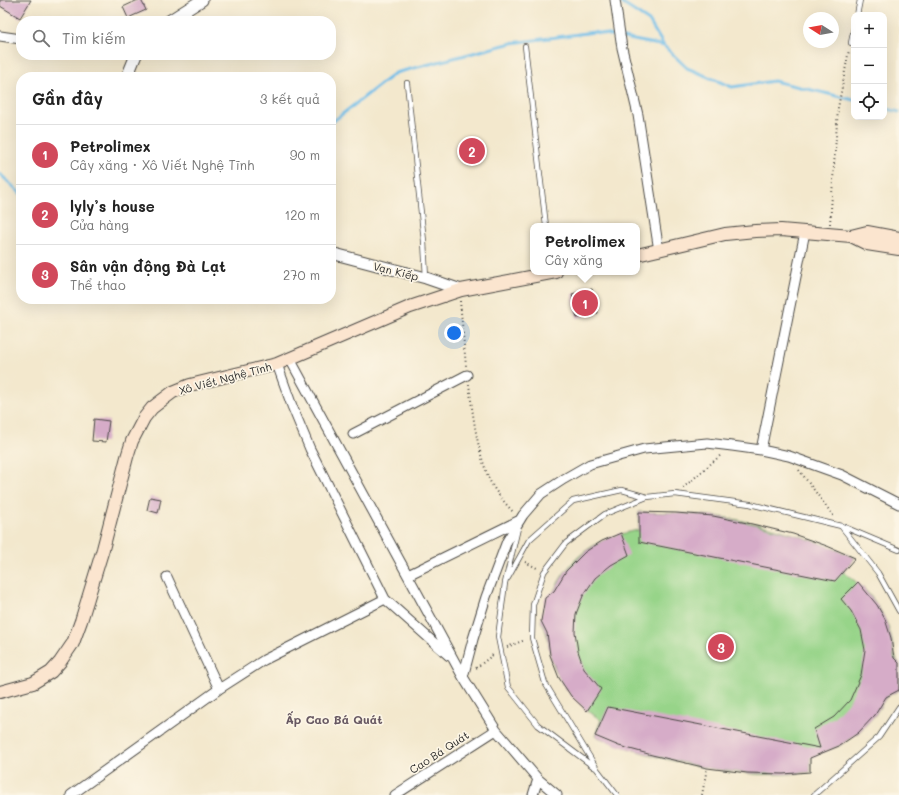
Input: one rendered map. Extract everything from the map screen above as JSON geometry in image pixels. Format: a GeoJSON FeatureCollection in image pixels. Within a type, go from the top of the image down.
{"type":"FeatureCollection","features":[{"type":"Feature","properties":{"kind":"main road"},"geometry":{"type":"LineString","coordinates":[[640,254],[726,234],[755,231],[781,230],[851,236],[868,232],[899,238]]}},
{"type":"Feature","properties":{"kind":"main road"},"geometry":{"type":"LineString","coordinates":[[851,236],[867,244],[899,249]]}},
{"type":"Feature","properties":{"kind":"main road","name":"Xô Viết Nghệ Tĩnh"},"geometry":{"type":"LineString","coordinates":[[0,692],[33,683],[51,672],[73,643],[82,621],[103,549],[127,457],[137,431],[144,418],[152,408],[173,392],[190,385],[277,364],[410,307],[461,290],[538,275]]}},
{"type":"Feature","properties":{"kind":"street"},"geometry":{"type":"LineString","coordinates":[[177,16],[202,0]]}},
{"type":"Feature","properties":{"kind":"street"},"geometry":{"type":"LineString","coordinates":[[615,0],[622,43],[638,115],[659,251]]}},
{"type":"Feature","properties":{"kind":"street"},"geometry":{"type":"LineString","coordinates":[[0,36],[16,38]]}},
{"type":"Feature","properties":{"kind":"street"},"geometry":{"type":"LineString","coordinates":[[129,72],[134,60]]}},
{"type":"Feature","properties":{"kind":"street"},"geometry":{"type":"LineString","coordinates":[[761,450],[806,232]]}},
{"type":"Feature","properties":{"kind":"street","name":"Vạn Kiếp"},"geometry":{"type":"LineString","coordinates":[[336,254],[426,278],[461,290]]}},
{"type":"Feature","properties":{"kind":"street"},"geometry":{"type":"LineString","coordinates":[[290,359],[463,677],[496,730],[538,780],[557,795]]}},
{"type":"Feature","properties":{"kind":"street"},"geometry":{"type":"LineString","coordinates":[[277,364],[292,406],[310,449],[385,599],[455,661]]}},
{"type":"Feature","properties":{"kind":"street"},"geometry":{"type":"LineString","coordinates":[[353,434],[467,375]]}},
{"type":"Feature","properties":{"kind":"street"},"geometry":{"type":"LineString","coordinates":[[463,677],[472,639],[507,541],[520,520],[541,494],[564,478],[590,464],[644,449],[707,443],[732,446],[789,456],[842,475],[898,503]]}},
{"type":"Feature","properties":{"kind":"street"},"geometry":{"type":"LineString","coordinates":[[408,575],[520,520]]}},
{"type":"Feature","properties":{"kind":"street"},"geometry":{"type":"LineString","coordinates":[[167,577],[219,689]]}},
{"type":"Feature","properties":{"kind":"street"},"geometry":{"type":"LineString","coordinates":[[71,795],[219,689],[264,660],[385,599]]}},
{"type":"Feature","properties":{"kind":"street","name":"Cao Bá Quát"},"geometry":{"type":"LineString","coordinates":[[395,795],[496,730]]}},
{"type":"Feature","properties":{"kind":"street"},"geometry":{"type":"LineString","coordinates":[[534,795],[538,780]]}},
{"type":"Feature","properties":{"kind":"lane"},"geometry":{"type":"LineString","coordinates":[[858,12],[860,0]]}},
{"type":"Feature","properties":{"kind":"lane"},"geometry":{"type":"LineString","coordinates":[[524,46],[546,223]]}},
{"type":"Feature","properties":{"kind":"lane"},"geometry":{"type":"LineString","coordinates":[[407,83],[424,241],[426,278]]}},
{"type":"Feature","properties":{"kind":"lane"},"geometry":{"type":"LineString","coordinates":[[505,583],[529,540],[573,501],[622,490],[647,498]]}},
{"type":"Feature","properties":{"kind":"lane"},"geometry":{"type":"LineString","coordinates":[[617,795],[597,769],[545,683],[532,638],[533,605],[544,572],[566,543],[605,514],[647,498],[675,494],[750,504],[841,526],[899,550]]}},
{"type":"Feature","properties":{"kind":"lane"},"geometry":{"type":"LineString","coordinates":[[520,520],[505,583],[498,636],[508,687],[538,725],[597,769]]}},
{"type":"Feature","properties":{"kind":"lane"},"geometry":{"type":"LineString","coordinates":[[841,526],[878,573],[899,611]]}},
{"type":"Feature","properties":{"kind":"lane"},"geometry":{"type":"LineString","coordinates":[[814,795],[880,737],[899,707]]}},
{"type":"Feature","properties":{"kind":"path"},"geometry":{"type":"LineString","coordinates":[[829,234],[838,108],[851,43]]}},
{"type":"Feature","properties":{"kind":"path"},"geometry":{"type":"LineString","coordinates":[[461,290],[460,306],[467,375],[473,417],[484,464],[491,482],[501,498],[520,520]]}},
{"type":"Feature","properties":{"kind":"path"},"geometry":{"type":"LineString","coordinates":[[675,494],[732,446]]}},
{"type":"Feature","properties":{"kind":"path"},"geometry":{"type":"LineString","coordinates":[[789,456],[841,526]]}},
{"type":"Feature","properties":{"kind":"path"},"geometry":{"type":"LineString","coordinates":[[518,559],[544,572]]}},
{"type":"Feature","properties":{"kind":"path"},"geometry":{"type":"LineString","coordinates":[[463,677],[500,650],[532,638]]}},
{"type":"Feature","properties":{"kind":"path"},"geometry":{"type":"LineString","coordinates":[[702,795],[707,768]]}},
{"type":"Feature","properties":{"kind":"green space"},"geometry":{"type":"Polygon","coordinates":[[[639,512],[703,515],[749,522],[821,544],[855,558],[843,572],[867,592],[884,617],[891,637],[894,654],[899,663],[899,690],[886,697],[875,715],[858,733],[839,746],[810,757],[810,772],[754,774],[707,768],[650,755],[595,736],[601,720],[577,701],[564,686],[551,657],[547,635],[541,621],[558,583],[580,555],[598,543],[618,535],[639,530],[639,512]]]}},
{"type":"Feature","properties":{"kind":"building"},"geometry":{"type":"Polygon","coordinates":[[[0,0],[31,0],[21,16],[17,16],[0,6],[0,0]]]}},
{"type":"Feature","properties":{"kind":"building"},"geometry":{"type":"Polygon","coordinates":[[[141,0],[146,10],[132,16],[127,16],[123,7],[141,0]]]}},
{"type":"Feature","properties":{"kind":"building"},"geometry":{"type":"Polygon","coordinates":[[[592,289],[598,313],[577,318],[572,294],[592,289]]]}},
{"type":"Feature","properties":{"kind":"building"},"geometry":{"type":"Polygon","coordinates":[[[94,419],[109,421],[106,442],[92,441],[94,419]]]}},
{"type":"Feature","properties":{"kind":"building"},"geometry":{"type":"Polygon","coordinates":[[[150,497],[161,499],[158,513],[147,510],[150,497]]]}},
{"type":"Feature","properties":{"kind":"building"},"geometry":{"type":"Polygon","coordinates":[[[639,512],[713,516],[752,524],[793,534],[855,558],[835,581],[639,542],[639,512]]]}},
{"type":"Feature","properties":{"kind":"building"},"geometry":{"type":"Polygon","coordinates":[[[621,533],[629,555],[611,565],[595,578],[583,596],[576,614],[575,632],[578,651],[584,669],[601,689],[587,711],[571,696],[559,678],[550,655],[547,633],[541,621],[545,598],[554,591],[566,571],[585,552],[602,541],[621,533]]]}},
{"type":"Feature","properties":{"kind":"building"},"geometry":{"type":"Polygon","coordinates":[[[858,582],[877,605],[885,619],[891,638],[894,658],[899,663],[899,690],[886,697],[875,715],[858,733],[839,746],[810,758],[810,772],[783,774],[747,773],[707,768],[619,746],[595,736],[608,707],[820,748],[814,729],[834,717],[850,700],[861,675],[865,650],[861,630],[851,611],[841,599],[858,582]]]}},
{"type":"Feature","properties":{"kind":"waterway"},"geometry":{"type":"LineString","coordinates":[[617,0],[649,21],[664,46],[687,68],[732,87],[774,81],[851,99]]}},
{"type":"Feature","properties":{"kind":"waterway"},"geometry":{"type":"LineString","coordinates":[[336,119],[395,73],[512,43],[594,32],[664,46]]}},
{"type":"Feature","properties":{"kind":"waterway"},"geometry":{"type":"LineString","coordinates":[[887,109],[899,112]]}},
{"type":"Feature","properties":{"kind":"waterway"},"geometry":{"type":"LineString","coordinates":[[0,174],[16,189]]}},
{"type":"Feature","properties":{"kind":"place","name":"lyly’s house"},"geometry":{"type":"Point","coordinates":[472,151]}},
{"type":"Feature","properties":{"kind":"place","name":"Petrolimex"},"geometry":{"type":"Point","coordinates":[585,303]}},
{"type":"Feature","properties":{"kind":"place","name":"Sân vận động Đà Lạt"},"geometry":{"type":"Point","coordinates":[721,647]}},
{"type":"Feature","properties":{"kind":"district","name":"Ấp Cao Bá Quát"},"geometry":{"type":"Point","coordinates":[334,719]}}]}
